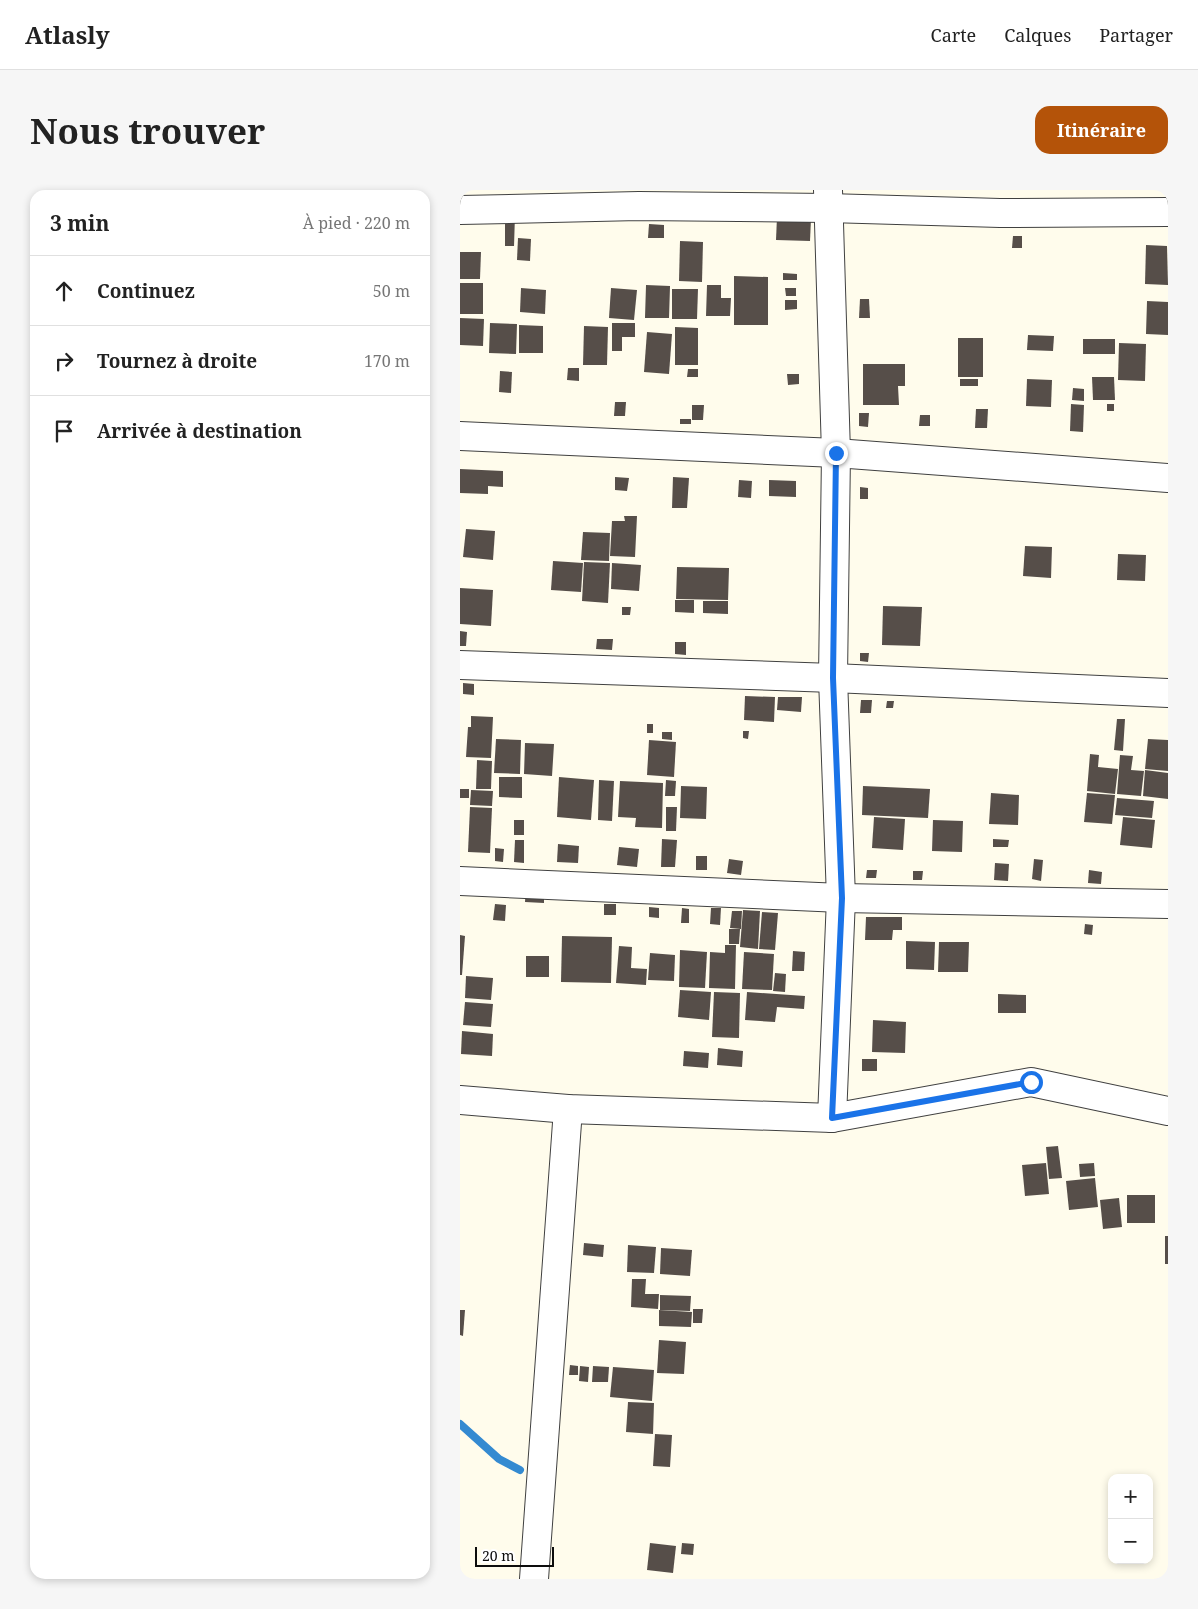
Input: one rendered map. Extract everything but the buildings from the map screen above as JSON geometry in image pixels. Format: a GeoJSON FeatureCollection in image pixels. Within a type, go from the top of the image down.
{"type":"FeatureCollection","features":[{"type":"Feature","properties":{"kind":"street"},"geometry":{"type":"LineString","coordinates":[[828,199],[836,453],[833,678],[842,898],[832,1118]]}},
{"type":"Feature","properties":{"kind":"street"},"geometry":{"type":"LineString","coordinates":[[460,210],[828,199],[1000,213],[1168,212]]}},
{"type":"Feature","properties":{"kind":"street"},"geometry":{"type":"LineString","coordinates":[[460,436],[836,453],[1168,478]]}},
{"type":"Feature","properties":{"kind":"street"},"geometry":{"type":"LineString","coordinates":[[460,665],[833,678],[1168,693]]}},
{"type":"Feature","properties":{"kind":"street"},"geometry":{"type":"LineString","coordinates":[[460,881],[842,898],[1168,904]]}},
{"type":"Feature","properties":{"kind":"street"},"geometry":{"type":"LineString","coordinates":[[460,1100],[568,1109],[832,1118],[1031,1082],[1168,1111]]}},
{"type":"Feature","properties":{"kind":"street"},"geometry":{"type":"LineString","coordinates":[[534,1579],[568,1109]]}},
{"type":"Feature","properties":{"kind":"waterway"},"geometry":{"type":"LineString","coordinates":[[460,1424],[499,1459],[520,1470]]}},
{"type":"Feature","properties":{"kind":"route"},"geometry":{"type":"LineString","coordinates":[[836,453],[833,678],[842,898],[832,1118],[1031,1082]]}}]}
